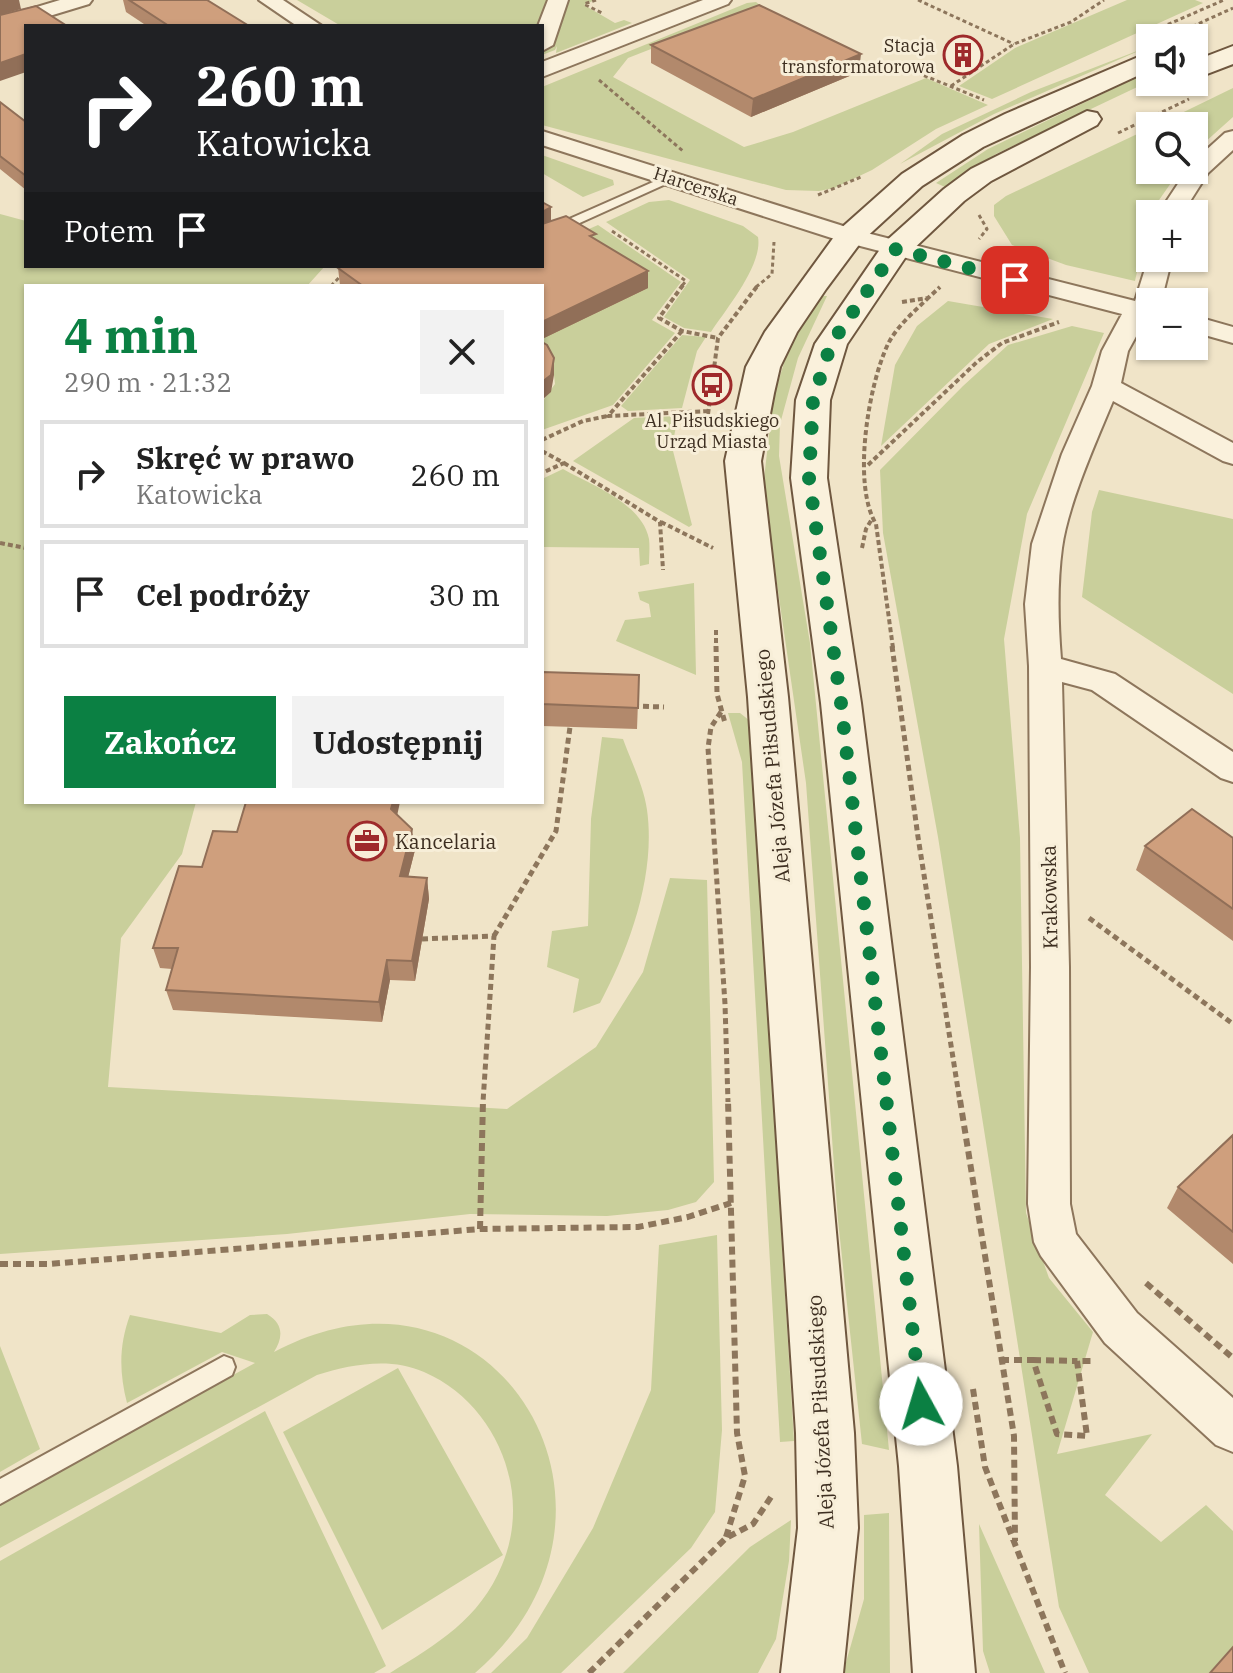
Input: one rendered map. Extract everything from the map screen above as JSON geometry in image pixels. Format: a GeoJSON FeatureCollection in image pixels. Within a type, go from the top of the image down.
{"type":"FeatureCollection","features":[{"type":"Feature","properties":{"kind":"main road"},"geometry":{"type":"LineString","coordinates":[[1208,65],[1233,54]]}},
{"type":"Feature","properties":{"kind":"main road","name":"Aleja Józefa Piłsudskiego"},"geometry":{"type":"LineString","coordinates":[[812,1673],[828,1528],[825,1433],[768,697],[743,461],[763,367],[781,332],[850,236],[912,180],[973,141],[1136,80]]}},
{"type":"Feature","properties":{"kind":"main road","name":"Aleja Józefa Piłsudskiego"},"geometry":{"type":"LineString","coordinates":[[944,1673],[928,1466],[841,703],[809,478],[813,400],[831,344],[896,249],[954,195],[981,175],[1136,84]]}},
{"type":"Feature","properties":{"kind":"street"},"geometry":{"type":"LineString","coordinates":[[0,25],[82,0]]}},
{"type":"Feature","properties":{"kind":"street"},"geometry":{"type":"LineString","coordinates":[[269,0],[309,24]]}},
{"type":"Feature","properties":{"kind":"street"},"geometry":{"type":"LineString","coordinates":[[544,39],[558,0]]}},
{"type":"Feature","properties":{"kind":"street"},"geometry":{"type":"LineString","coordinates":[[544,69],[721,0]]}},
{"type":"Feature","properties":{"kind":"street"},"geometry":{"type":"LineString","coordinates":[[1179,200],[1199,169],[1233,138]]}},
{"type":"Feature","properties":{"kind":"street","name":"Harcerska"},"geometry":{"type":"LineString","coordinates":[[544,139],[850,236],[1136,310]]}},
{"type":"Feature","properties":{"kind":"street","name":"Krakowska"},"geometry":{"type":"LineString","coordinates":[[1136,323],[1115,351],[1106,386],[1076,454],[1047,544],[1041,604],[1045,666],[1049,1204],[1056,1242],[1121,1328],[1233,1429]]}},
{"type":"Feature","properties":{"kind":"street"},"geometry":{"type":"LineString","coordinates":[[1208,328],[1233,335]]}},
{"type":"Feature","properties":{"kind":"street"},"geometry":{"type":"LineString","coordinates":[[1106,386],[1233,455]]}},
{"type":"Feature","properties":{"kind":"street"},"geometry":{"type":"LineString","coordinates":[[1045,666],[1103,682],[1233,769]]}},
{"type":"Feature","properties":{"kind":"lane"},"geometry":{"type":"LineString","coordinates":[[544,235],[673,178]]}},
{"type":"Feature","properties":{"kind":"lane"},"geometry":{"type":"LineString","coordinates":[[0,1492],[224,1367]]}},
{"type":"Feature","properties":{"kind":"path"},"geometry":{"type":"LineString","coordinates":[[596,0],[584,4],[613,18]]}},
{"type":"Feature","properties":{"kind":"path"},"geometry":{"type":"LineString","coordinates":[[918,0],[1014,44]]}},
{"type":"Feature","properties":{"kind":"path"},"geometry":{"type":"LineString","coordinates":[[951,86],[1014,44],[1071,22],[1104,0]]}},
{"type":"Feature","properties":{"kind":"path"},"geometry":{"type":"LineString","coordinates":[[1198,24],[1233,8]]}},
{"type":"Feature","properties":{"kind":"path"},"geometry":{"type":"LineString","coordinates":[[898,65],[993,104]]}},
{"type":"Feature","properties":{"kind":"path"},"geometry":{"type":"LineString","coordinates":[[589,71],[684,152]]}},
{"type":"Feature","properties":{"kind":"path"},"geometry":{"type":"LineString","coordinates":[[976,210],[987,229],[977,242]]}},
{"type":"Feature","properties":{"kind":"path"},"geometry":{"type":"LineString","coordinates":[[611,230],[686,281],[659,318],[682,331],[718,338]]}},
{"type":"Feature","properties":{"kind":"path"},"geometry":{"type":"LineString","coordinates":[[334,284],[348,268]]}},
{"type":"Feature","properties":{"kind":"path"},"geometry":{"type":"LineString","coordinates":[[942,284],[901,325],[881,363],[864,438],[868,465],[868,511],[876,524],[918,837],[1014,1436],[1010,1468],[1015,1498],[1015,1541]]}},
{"type":"Feature","properties":{"kind":"path"},"geometry":{"type":"LineString","coordinates":[[899,301],[928,298]]}},
{"type":"Feature","properties":{"kind":"path"},"geometry":{"type":"LineString","coordinates":[[868,465],[977,362],[1002,343],[1071,318]]}},
{"type":"Feature","properties":{"kind":"path"},"geometry":{"type":"LineString","coordinates":[[608,416],[682,331]]}},
{"type":"Feature","properties":{"kind":"path"},"geometry":{"type":"LineString","coordinates":[[544,439],[583,421],[608,416],[709,411]]}},
{"type":"Feature","properties":{"kind":"path"},"geometry":{"type":"LineString","coordinates":[[544,452],[660,522],[713,548]]}},
{"type":"Feature","properties":{"kind":"path"},"geometry":{"type":"LineString","coordinates":[[544,472],[564,463]]}},
{"type":"Feature","properties":{"kind":"path"},"geometry":{"type":"LineString","coordinates":[[660,522],[663,570]]}},
{"type":"Feature","properties":{"kind":"path"},"geometry":{"type":"LineString","coordinates":[[0,543],[24,548]]}},
{"type":"Feature","properties":{"kind":"path"},"geometry":{"type":"LineString","coordinates":[[623,706],[664,707]]}},
{"type":"Feature","properties":{"kind":"path"},"geometry":{"type":"LineString","coordinates":[[589,1673],[726,1538],[734,1511],[745,1493],[746,1461],[737,1433],[725,1004],[708,748],[711,727],[721,711]]}},
{"type":"Feature","properties":{"kind":"path"},"geometry":{"type":"LineString","coordinates":[[480,1229],[484,1079],[494,936],[556,831],[570,727]]}},
{"type":"Feature","properties":{"kind":"path"},"geometry":{"type":"LineString","coordinates":[[1088,903],[1089,934]]}},
{"type":"Feature","properties":{"kind":"path"},"geometry":{"type":"LineString","coordinates":[[1089,918],[1233,1024]]}},
{"type":"Feature","properties":{"kind":"path"},"geometry":{"type":"LineString","coordinates":[[422,939],[494,936]]}},
{"type":"Feature","properties":{"kind":"path"},"geometry":{"type":"LineString","coordinates":[[0,1264],[49,1264],[480,1229],[638,1227],[688,1217],[731,1203]]}},
{"type":"Feature","properties":{"kind":"path"},"geometry":{"type":"LineString","coordinates":[[1143,1281],[1233,1358]]}},
{"type":"Feature","properties":{"kind":"path"},"geometry":{"type":"LineString","coordinates":[[1001,1360],[1095,1361],[1121,1328]]}},
{"type":"Feature","properties":{"kind":"path"},"geometry":{"type":"LineString","coordinates":[[1033,1360],[1057,1434],[1087,1436],[1077,1361]]}},
{"type":"Feature","properties":{"kind":"path"},"geometry":{"type":"LineString","coordinates":[[985,1467],[1015,1541],[1033,1598],[1065,1673]]}},
{"type":"Feature","properties":{"kind":"green space"},"geometry":{"type":"Polygon","coordinates":[[[297,0],[595,0],[584,5],[615,23],[624,20],[632,23],[556,53],[557,46],[544,54],[544,24],[338,24],[297,0]]]}},
{"type":"Feature","properties":{"kind":"green space"},"geometry":{"type":"Polygon","coordinates":[[[1127,0],[1195,0],[1203,3],[1157,24],[1136,24],[1136,33],[992,99],[959,86],[1015,48],[1127,0]]]}},
{"type":"Feature","properties":{"kind":"green space"},"geometry":{"type":"Polygon","coordinates":[[[756,2],[761,6],[628,58],[613,77],[744,147],[793,132],[926,78],[988,105],[936,129],[872,170],[834,188],[819,191],[786,190],[544,126],[544,86],[756,2]]]}},
{"type":"Feature","properties":{"kind":"green space"},"geometry":{"type":"Polygon","coordinates":[[[1136,51],[994,114],[900,164],[942,134],[1031,92],[1136,51]]]}},
{"type":"Feature","properties":{"kind":"green space"},"geometry":{"type":"Polygon","coordinates":[[[1136,78],[1136,88],[996,154],[945,187],[936,183],[988,149],[1136,78]]]}},
{"type":"Feature","properties":{"kind":"green space"},"geometry":{"type":"Polygon","coordinates":[[[1233,88],[1233,117],[1208,139],[1208,112],[1184,112],[1233,88]]]}},
{"type":"Feature","properties":{"kind":"green space"},"geometry":{"type":"Polygon","coordinates":[[[1136,135],[1136,184],[1170,184],[1159,200],[1136,200],[1135,281],[1066,265],[1012,245],[994,216],[994,205],[1006,196],[1136,135]]]}},
{"type":"Feature","properties":{"kind":"green space"},"geometry":{"type":"Polygon","coordinates":[[[544,156],[613,180],[614,185],[583,197],[544,174],[544,156]]]}},
{"type":"Feature","properties":{"kind":"green space"},"geometry":{"type":"Polygon","coordinates":[[[669,200],[743,226],[758,237],[755,260],[749,273],[711,332],[684,328],[664,317],[690,280],[606,222],[649,202],[669,200]]]}},
{"type":"Feature","properties":{"kind":"green space"},"geometry":{"type":"Polygon","coordinates":[[[0,214],[24,220],[24,268],[323,268],[309,284],[24,284],[24,804],[195,804],[182,854],[121,938],[108,1087],[507,1109],[596,1047],[643,972],[670,878],[707,880],[714,1182],[696,1202],[668,1210],[607,1216],[470,1214],[287,1234],[0,1254],[0,214]]]}},
{"type":"Feature","properties":{"kind":"green space"},"geometry":{"type":"Polygon","coordinates":[[[598,225],[681,282],[652,320],[675,333],[613,405],[544,429],[544,399],[555,384],[554,375],[544,362],[544,315],[573,236],[598,225]]]}},
{"type":"Feature","properties":{"kind":"green space"},"geometry":{"type":"Polygon","coordinates":[[[814,296],[827,296],[798,358],[780,424],[779,456],[810,643],[889,1450],[862,1444],[838,1220],[806,783],[763,488],[773,399],[791,340],[814,296]]]}},
{"type":"Feature","properties":{"kind":"green space"},"geometry":{"type":"Polygon","coordinates":[[[948,301],[1053,319],[989,344],[881,446],[895,365],[917,326],[948,301]]]}},
{"type":"Feature","properties":{"kind":"green space"},"geometry":{"type":"Polygon","coordinates":[[[1072,326],[1104,333],[1027,514],[1004,639],[1020,838],[1026,1213],[1049,1278],[1093,1332],[1057,1454],[1152,1434],[1105,1495],[1161,1542],[1206,1505],[1233,1531],[1233,1646],[1209,1673],[1089,1673],[1059,1607],[938,837],[883,533],[880,470],[1008,345],[1072,326]]]}},
{"type":"Feature","properties":{"kind":"green space"},"geometry":{"type":"Polygon","coordinates":[[[682,335],[706,337],[697,351],[682,408],[628,411],[621,406],[682,335]]]}},
{"type":"Feature","properties":{"kind":"green space"},"geometry":{"type":"Polygon","coordinates":[[[678,416],[672,447],[692,525],[689,527],[573,461],[634,418],[678,416]]]}},
{"type":"Feature","properties":{"kind":"green space"},"geometry":{"type":"Polygon","coordinates":[[[563,469],[626,505],[644,526],[649,539],[649,564],[640,566],[639,548],[544,547],[544,478],[563,469]]]}},
{"type":"Feature","properties":{"kind":"green space"},"geometry":{"type":"Polygon","coordinates":[[[1099,490],[1233,519],[1233,694],[1082,597],[1092,512],[1099,490]]]}},
{"type":"Feature","properties":{"kind":"green space"},"geometry":{"type":"Polygon","coordinates":[[[694,583],[696,675],[616,641],[625,620],[651,617],[649,604],[640,600],[638,592],[694,583]]]}},
{"type":"Feature","properties":{"kind":"green space"},"geometry":{"type":"Polygon","coordinates":[[[728,713],[740,713],[750,721],[794,1441],[780,1442],[742,762],[728,713]]]}},
{"type":"Feature","properties":{"kind":"green space"},"geometry":{"type":"Polygon","coordinates":[[[602,737],[623,739],[637,774],[647,810],[648,859],[638,910],[611,981],[600,1003],[573,1013],[579,979],[547,967],[552,931],[588,926],[591,819],[602,737]]]}},
{"type":"Feature","properties":{"kind":"green space"},"geometry":{"type":"Polygon","coordinates":[[[717,1235],[722,1430],[715,1512],[691,1548],[561,1673],[491,1673],[527,1638],[593,1528],[651,1390],[659,1245],[717,1235]]]}},
{"type":"Feature","properties":{"kind":"green space"},"geometry":{"type":"Polygon","coordinates":[[[267,1314],[277,1322],[280,1332],[274,1352],[354,1325],[425,1330],[484,1360],[528,1408],[552,1470],[554,1539],[529,1608],[475,1673],[390,1673],[440,1640],[482,1601],[502,1565],[511,1537],[513,1508],[510,1480],[502,1453],[488,1427],[471,1405],[449,1386],[411,1367],[371,1364],[317,1375],[0,1548],[0,1503],[255,1363],[222,1352],[127,1403],[121,1359],[130,1315],[221,1333],[250,1315],[267,1314]]]}},
{"type":"Feature","properties":{"kind":"green space"},"geometry":{"type":"Polygon","coordinates":[[[0,1346],[40,1449],[0,1472],[0,1346]]]}},
{"type":"Feature","properties":{"kind":"green space"},"geometry":{"type":"Polygon","coordinates":[[[398,1368],[503,1555],[382,1630],[283,1432],[398,1368]]]}},
{"type":"Feature","properties":{"kind":"green space"},"geometry":{"type":"Polygon","coordinates":[[[265,1411],[386,1666],[374,1673],[0,1673],[0,1561],[265,1411]]]}},
{"type":"Feature","properties":{"kind":"green space"},"geometry":{"type":"Polygon","coordinates":[[[889,1513],[890,1673],[843,1673],[864,1599],[864,1515],[889,1513]]]}},
{"type":"Feature","properties":{"kind":"green space"},"geometry":{"type":"Polygon","coordinates":[[[791,1520],[789,1561],[776,1639],[758,1673],[623,1673],[750,1547],[791,1520]]]}},
{"type":"Feature","properties":{"kind":"green space"},"geometry":{"type":"Polygon","coordinates":[[[979,1524],[1045,1673],[990,1673],[983,1651],[979,1524]]]}},
{"type":"Feature","properties":{"kind":"building"},"geometry":{"type":"Polygon","coordinates":[[[129,0],[207,0],[246,24],[166,24],[129,0]]]}},
{"type":"Feature","properties":{"kind":"building"},"geometry":{"type":"Polygon","coordinates":[[[759,5],[861,54],[753,99],[651,45],[759,5]]]}},
{"type":"Feature","properties":{"kind":"building"},"geometry":{"type":"Polygon","coordinates":[[[36,6],[64,24],[24,24],[24,55],[0,63],[0,15],[36,6]]]}},
{"type":"Feature","properties":{"kind":"building"},"geometry":{"type":"Polygon","coordinates":[[[0,102],[24,120],[24,174],[0,156],[0,102]]]}},
{"type":"Feature","properties":{"kind":"building"},"geometry":{"type":"Polygon","coordinates":[[[566,216],[596,234],[590,236],[648,271],[544,321],[544,284],[360,284],[338,268],[544,268],[544,223],[566,216]]]}},
{"type":"Feature","properties":{"kind":"building"},"geometry":{"type":"Polygon","coordinates":[[[544,343],[554,358],[551,375],[544,380],[544,343]]]}},
{"type":"Feature","properties":{"kind":"building"},"geometry":{"type":"Polygon","coordinates":[[[544,672],[639,675],[638,708],[544,704],[544,672]]]}},
{"type":"Feature","properties":{"kind":"building"},"geometry":{"type":"Polygon","coordinates":[[[245,804],[392,804],[391,809],[412,829],[400,876],[427,878],[412,961],[387,960],[379,1002],[166,990],[178,948],[153,948],[179,866],[202,867],[213,831],[237,832],[245,804]]]}},
{"type":"Feature","properties":{"kind":"building"},"geometry":{"type":"Polygon","coordinates":[[[1192,809],[1233,838],[1233,909],[1145,846],[1192,809]]]}},
{"type":"Feature","properties":{"kind":"building"},"geometry":{"type":"Polygon","coordinates":[[[1233,1135],[1233,1232],[1178,1187],[1233,1135]]]}},
{"type":"Feature","properties":{"kind":"building"},"geometry":{"type":"Polygon","coordinates":[[[1233,1647],[1233,1673],[1210,1673],[1233,1647]]]}},
{"type":"Feature","properties":{"kind":"place","name":"Stacja transformatorowa"},"geometry":{"type":"Point","coordinates":[963,55]}},
{"type":"Feature","properties":{"kind":"place","name":"Al. Piłsudskiego Urząd Miasta"},"geometry":{"type":"Point","coordinates":[712,385]}},
{"type":"Feature","properties":{"kind":"place","name":"Kancelaria"},"geometry":{"type":"Point","coordinates":[367,841]}},
{"type":"Feature","properties":{"kind":"route"},"geometry":{"type":"LineString","coordinates":[[921,1404],[841,703],[809,478],[813,400],[831,344],[896,249],[1015,280]]}}]}
